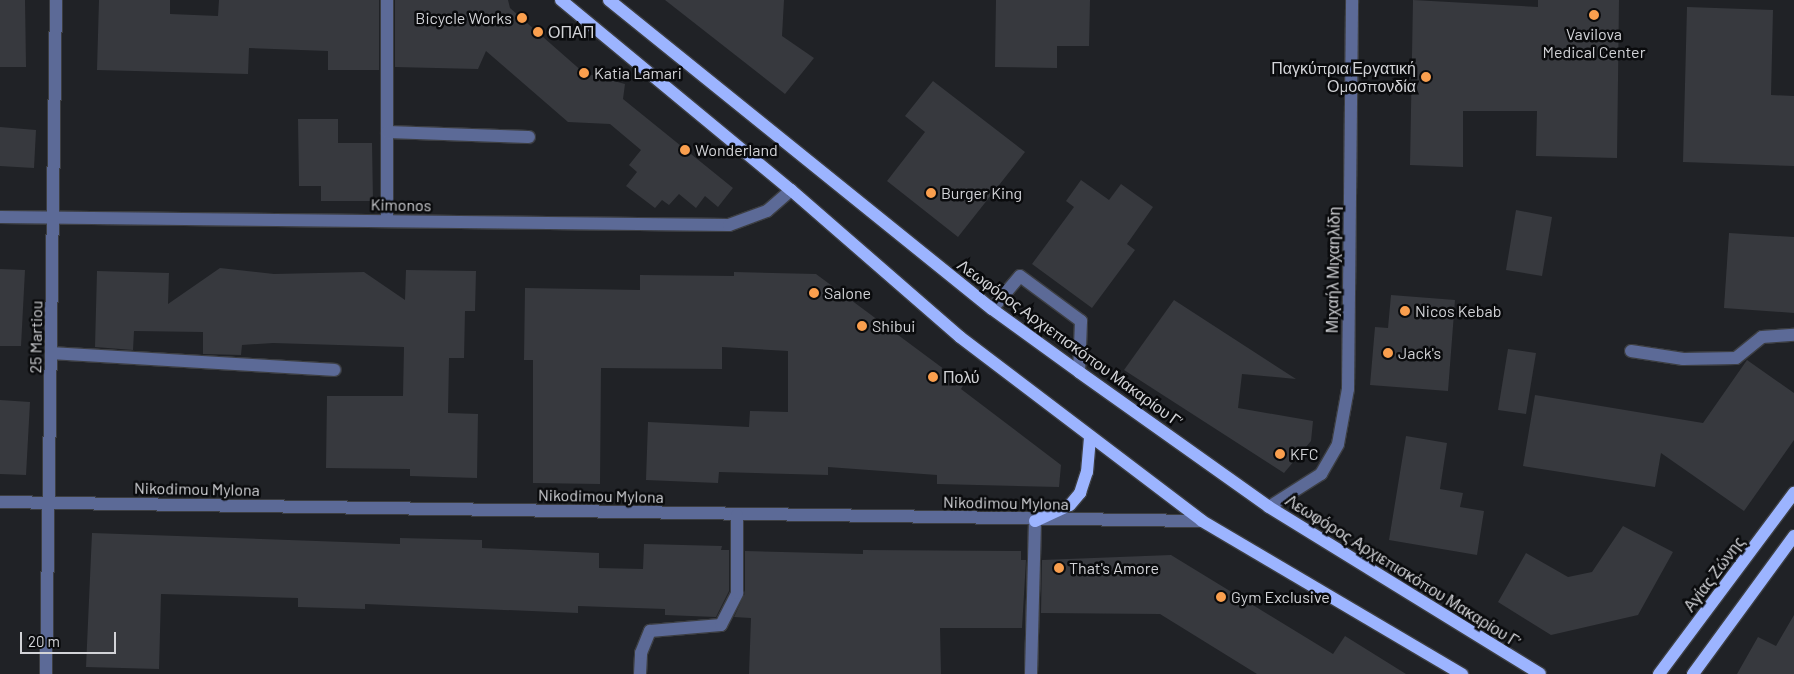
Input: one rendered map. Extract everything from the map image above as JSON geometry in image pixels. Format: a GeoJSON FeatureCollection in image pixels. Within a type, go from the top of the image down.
{"type":"FeatureCollection","features":[{"type":"Feature","properties":{"kind":"main road"},"geometry":{"type":"LineString","coordinates":[[560,0],[791,190],[960,338],[1202,521],[1462,674]]}},
{"type":"Feature","properties":{"kind":"main road","name":"Λεωφόρος Αρχιεπισκόπου Μακαρίου Γ’"},"geometry":{"type":"LineString","coordinates":[[609,0],[992,309],[1079,372],[1269,507],[1540,674]]}},
{"type":"Feature","properties":{"kind":"main road"},"geometry":{"type":"LineString","coordinates":[[1035,520],[1070,505],[1080,493],[1087,472],[1090,436]]}},
{"type":"Feature","properties":{"kind":"main road","name":"Αγίας Ζώνης"},"geometry":{"type":"LineString","coordinates":[[1659,674],[1794,493]]}},
{"type":"Feature","properties":{"kind":"main road"},"geometry":{"type":"LineString","coordinates":[[1694,674],[1794,536]]}},
{"type":"Feature","properties":{"kind":"street","name":"25 Martiou"},"geometry":{"type":"LineString","coordinates":[[46,674],[55,218],[56,0]]}},
{"type":"Feature","properties":{"kind":"street"},"geometry":{"type":"LineString","coordinates":[[387,0],[387,221]]}},
{"type":"Feature","properties":{"kind":"street","name":"Μιχαήλ Μιχαηλίδη"},"geometry":{"type":"LineString","coordinates":[[1269,507],[1321,474],[1338,444],[1346,398],[1352,0]]}},
{"type":"Feature","properties":{"kind":"street"},"geometry":{"type":"LineString","coordinates":[[387,132],[529,137]]}},
{"type":"Feature","properties":{"kind":"street","name":"Kimonos"},"geometry":{"type":"LineString","coordinates":[[0,217],[729,225],[766,211],[791,190]]}},
{"type":"Feature","properties":{"kind":"street"},"geometry":{"type":"LineString","coordinates":[[992,309],[1020,276],[1081,321],[1079,372]]}},
{"type":"Feature","properties":{"kind":"street"},"geometry":{"type":"LineString","coordinates":[[1630,351],[1683,359],[1736,358],[1762,337],[1794,335]]}},
{"type":"Feature","properties":{"kind":"street"},"geometry":{"type":"LineString","coordinates":[[52,353],[334,370]]}},
{"type":"Feature","properties":{"kind":"street","name":"Nikodimou Mylona"},"geometry":{"type":"LineString","coordinates":[[0,502],[1035,520],[1202,521]]}},
{"type":"Feature","properties":{"kind":"street"},"geometry":{"type":"LineString","coordinates":[[640,674],[641,653],[650,630],[721,625],[738,593],[737,515]]}},
{"type":"Feature","properties":{"kind":"street"},"geometry":{"type":"LineString","coordinates":[[1031,674],[1035,520]]}},
{"type":"Feature","properties":{"kind":"building"},"geometry":{"type":"Polygon","coordinates":[[[0,0],[25,0],[26,67],[0,67],[0,0]]]}},
{"type":"Feature","properties":{"kind":"building"},"geometry":{"type":"Polygon","coordinates":[[[99,0],[170,0],[170,14],[218,16],[219,0],[379,0],[379,70],[328,70],[328,51],[249,48],[248,74],[97,70],[99,0]]]}},
{"type":"Feature","properties":{"kind":"building"},"geometry":{"type":"Polygon","coordinates":[[[395,0],[508,0],[510,8],[584,73],[625,84],[623,99],[733,188],[718,207],[705,196],[696,208],[679,194],[669,205],[662,200],[655,208],[626,186],[637,172],[629,165],[641,150],[610,124],[568,122],[486,51],[478,69],[395,67],[395,0]]]}},
{"type":"Feature","properties":{"kind":"building"},"geometry":{"type":"Polygon","coordinates":[[[665,0],[784,0],[782,36],[814,58],[785,94],[665,0]]]}},
{"type":"Feature","properties":{"kind":"building"},"geometry":{"type":"Polygon","coordinates":[[[996,0],[1090,0],[1089,46],[1057,46],[1057,68],[995,67],[996,0]]]}},
{"type":"Feature","properties":{"kind":"building"},"geometry":{"type":"Polygon","coordinates":[[[1413,0],[1538,7],[1538,0],[1619,0],[1617,158],[1536,156],[1537,111],[1463,111],[1463,167],[1410,165],[1413,0]]]}},
{"type":"Feature","properties":{"kind":"building"},"geometry":{"type":"Polygon","coordinates":[[[1687,7],[1773,10],[1771,95],[1794,96],[1794,166],[1683,162],[1687,7]]]}},
{"type":"Feature","properties":{"kind":"building"},"geometry":{"type":"Polygon","coordinates":[[[933,81],[1025,152],[958,237],[887,181],[925,132],[905,116],[933,81]]]}},
{"type":"Feature","properties":{"kind":"building"},"geometry":{"type":"Polygon","coordinates":[[[298,119],[338,119],[338,143],[372,143],[373,201],[321,201],[321,186],[299,186],[298,119]]]}},
{"type":"Feature","properties":{"kind":"building"},"geometry":{"type":"Polygon","coordinates":[[[0,127],[36,130],[34,168],[0,166],[0,127]]]}},
{"type":"Feature","properties":{"kind":"building"},"geometry":{"type":"Polygon","coordinates":[[[1081,180],[1109,200],[1121,184],[1153,207],[1127,244],[1135,250],[1092,308],[1032,264],[1074,207],[1066,201],[1081,180]]]}},
{"type":"Feature","properties":{"kind":"building"},"geometry":{"type":"Polygon","coordinates":[[[1516,210],[1552,217],[1542,276],[1506,270],[1516,210]]]}},
{"type":"Feature","properties":{"kind":"building"},"geometry":{"type":"Polygon","coordinates":[[[1729,233],[1794,237],[1794,313],[1724,308],[1729,233]]]}},
{"type":"Feature","properties":{"kind":"building"},"geometry":{"type":"Polygon","coordinates":[[[220,268],[274,274],[364,272],[405,300],[406,270],[476,271],[475,311],[465,311],[464,358],[449,358],[448,413],[478,414],[477,478],[410,476],[410,469],[326,468],[327,396],[403,396],[404,347],[273,343],[242,345],[241,355],[203,354],[203,332],[134,331],[133,350],[95,347],[97,271],[169,273],[168,304],[220,268]]]}},
{"type":"Feature","properties":{"kind":"building"},"geometry":{"type":"Polygon","coordinates":[[[0,269],[25,270],[21,346],[0,346],[0,269]]]}},
{"type":"Feature","properties":{"kind":"building"},"geometry":{"type":"Polygon","coordinates":[[[734,272],[816,274],[964,384],[961,389],[1061,465],[1059,487],[937,484],[937,475],[828,467],[828,475],[719,472],[718,483],[646,480],[648,422],[749,427],[750,411],[788,412],[788,351],[722,347],[722,369],[601,368],[600,484],[533,483],[533,360],[524,360],[525,288],[640,290],[640,275],[734,276],[734,272]]]}},
{"type":"Feature","properties":{"kind":"building"},"geometry":{"type":"Polygon","coordinates":[[[1391,295],[1455,300],[1448,391],[1370,385],[1375,327],[1388,328],[1391,295]]]}},
{"type":"Feature","properties":{"kind":"building"},"geometry":{"type":"Polygon","coordinates":[[[1174,300],[1296,379],[1242,374],[1238,408],[1313,421],[1311,441],[1284,473],[1124,370],[1174,300]]]}},
{"type":"Feature","properties":{"kind":"building"},"geometry":{"type":"Polygon","coordinates":[[[1508,349],[1536,353],[1526,414],[1498,410],[1508,349]]]}},
{"type":"Feature","properties":{"kind":"building"},"geometry":{"type":"Polygon","coordinates":[[[1747,360],[1794,393],[1794,440],[1744,511],[1661,453],[1655,487],[1523,466],[1535,395],[1703,423],[1747,360]]]}},
{"type":"Feature","properties":{"kind":"building"},"geometry":{"type":"Polygon","coordinates":[[[0,400],[30,402],[26,475],[0,474],[0,400]]]}},
{"type":"Feature","properties":{"kind":"building"},"geometry":{"type":"Polygon","coordinates":[[[1406,436],[1447,443],[1440,489],[1463,493],[1460,507],[1484,511],[1477,555],[1389,540],[1406,436]]]}},
{"type":"Feature","properties":{"kind":"building"},"geometry":{"type":"Polygon","coordinates":[[[1623,526],[1673,552],[1638,615],[1551,635],[1498,602],[1526,553],[1568,577],[1592,572],[1623,526]]]}},
{"type":"Feature","properties":{"kind":"building"},"geometry":{"type":"Polygon","coordinates":[[[92,533],[400,544],[400,538],[482,540],[482,548],[599,553],[599,568],[643,569],[644,544],[722,546],[721,550],[729,550],[729,591],[716,617],[665,615],[665,609],[578,606],[578,613],[365,604],[365,609],[298,607],[298,598],[161,594],[159,669],[86,667],[92,533]]]}},
{"type":"Feature","properties":{"kind":"building"},"geometry":{"type":"Polygon","coordinates":[[[863,550],[1021,551],[1021,560],[1026,560],[1022,628],[940,628],[941,674],[749,674],[751,618],[734,617],[745,593],[745,551],[863,554],[863,550]]]}},
{"type":"Feature","properties":{"kind":"building"},"geometry":{"type":"Polygon","coordinates":[[[1171,555],[1333,654],[1345,636],[1406,674],[1257,674],[1160,614],[1041,613],[1042,560],[1171,555]]]}},
{"type":"Feature","properties":{"kind":"building"},"geometry":{"type":"Polygon","coordinates":[[[1794,615],[1794,674],[1737,674],[1758,637],[1776,646],[1794,615]]]}},
{"type":"Feature","properties":{"kind":"place","name":"Vavilova Medical Center"},"geometry":{"type":"Point","coordinates":[1594,15]}},
{"type":"Feature","properties":{"kind":"place","name":"Bicycle Works"},"geometry":{"type":"Point","coordinates":[522,18]}},
{"type":"Feature","properties":{"kind":"place","name":"ΟΠΑΠ"},"geometry":{"type":"Point","coordinates":[538,32]}},
{"type":"Feature","properties":{"kind":"place","name":"Katia Lamari"},"geometry":{"type":"Point","coordinates":[584,73]}},
{"type":"Feature","properties":{"kind":"place","name":"Παγκύπρια Εργατική Ομοσπονδία"},"geometry":{"type":"Point","coordinates":[1426,77]}},
{"type":"Feature","properties":{"kind":"place","name":"Wonderland"},"geometry":{"type":"Point","coordinates":[685,150]}},
{"type":"Feature","properties":{"kind":"place","name":"Burger King"},"geometry":{"type":"Point","coordinates":[931,193]}},
{"type":"Feature","properties":{"kind":"place","name":"Salone"},"geometry":{"type":"Point","coordinates":[814,293]}},
{"type":"Feature","properties":{"kind":"place","name":"Nicos Kebab"},"geometry":{"type":"Point","coordinates":[1405,311]}},
{"type":"Feature","properties":{"kind":"place","name":"Shibui"},"geometry":{"type":"Point","coordinates":[862,326]}},
{"type":"Feature","properties":{"kind":"place","name":"Jack's"},"geometry":{"type":"Point","coordinates":[1388,353]}},
{"type":"Feature","properties":{"kind":"place","name":"Πολύ"},"geometry":{"type":"Point","coordinates":[933,377]}},
{"type":"Feature","properties":{"kind":"place","name":"KFC"},"geometry":{"type":"Point","coordinates":[1280,454]}},
{"type":"Feature","properties":{"kind":"place","name":"That's Amore"},"geometry":{"type":"Point","coordinates":[1059,568]}},
{"type":"Feature","properties":{"kind":"place","name":"Gym Exclusive"},"geometry":{"type":"Point","coordinates":[1221,597]}}]}
